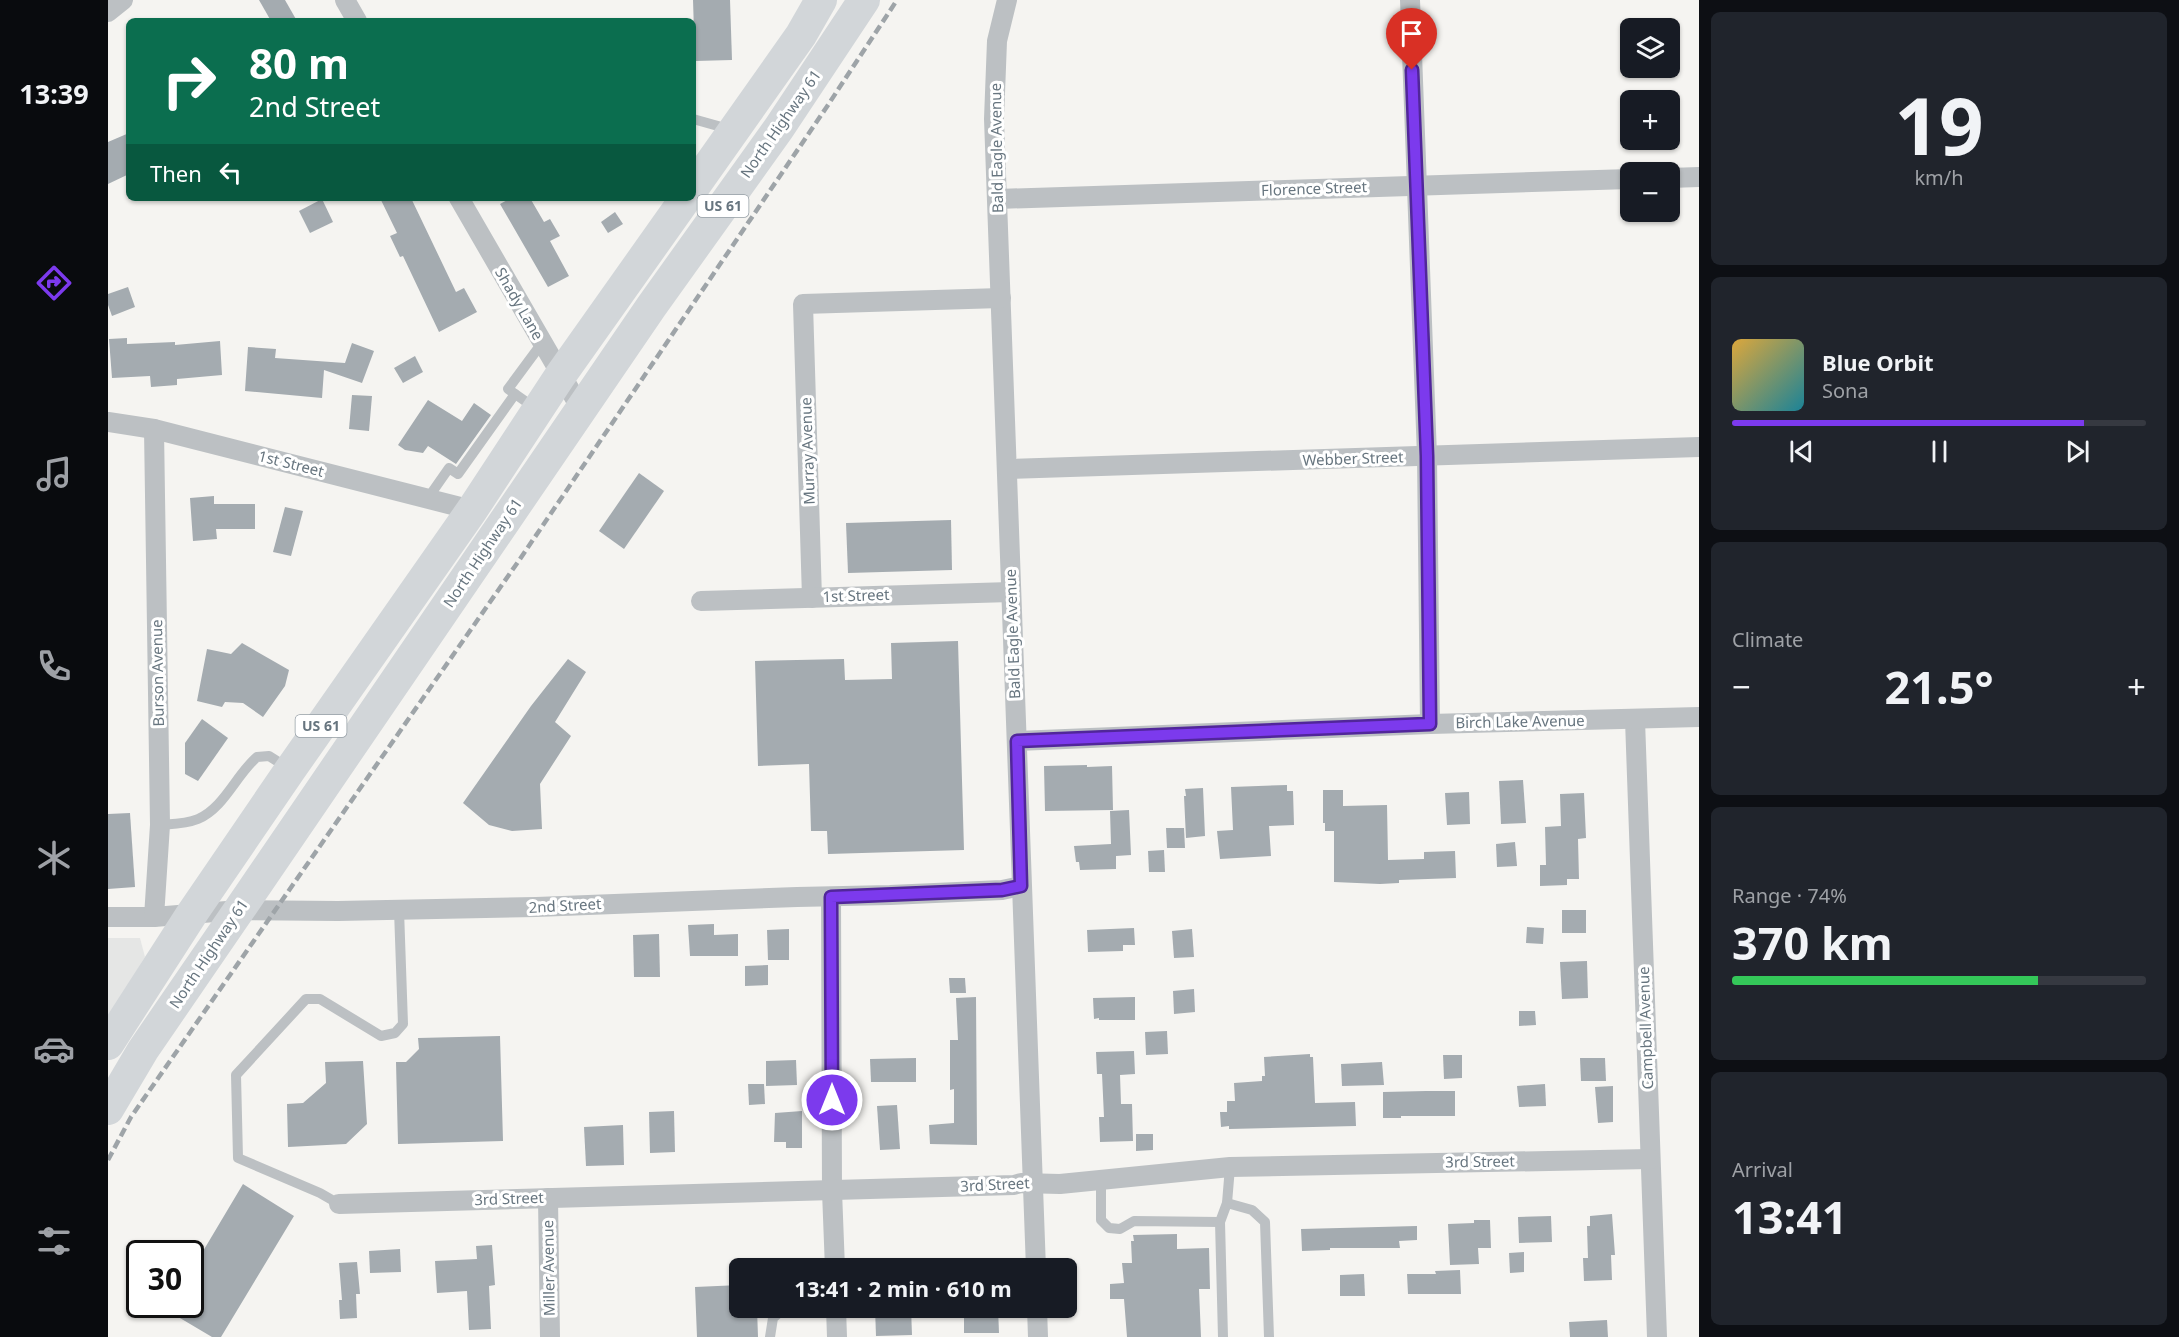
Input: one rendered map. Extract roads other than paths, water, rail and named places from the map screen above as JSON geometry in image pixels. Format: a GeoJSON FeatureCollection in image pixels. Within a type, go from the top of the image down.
{"type":"FeatureCollection","features":[{"type":"Feature","properties":{"kind":"main road","name":"North Highway 61"},"geometry":{"type":"LineString","coordinates":[[108,1109],[143,1050],[657,297],[779,128],[864,0]]}},
{"type":"Feature","properties":{"kind":"main road","name":"US 61"},"geometry":{"type":"LineString","coordinates":[[696,183],[801,35],[815,2]]}},
{"type":"Feature","properties":{"kind":"main road","name":"US 61"},"geometry":{"type":"LineString","coordinates":[[108,1044],[193,912],[472,510],[526,402],[560,376],[684,201]]}},
{"type":"Feature","properties":{"kind":"street"},"geometry":{"type":"LineString","coordinates":[[108,12],[123,0]]}},
{"type":"Feature","properties":{"kind":"street"},"geometry":{"type":"LineString","coordinates":[[345,0],[355,18]]}},
{"type":"Feature","properties":{"kind":"street","name":"Bald Eagle Avenue"},"geometry":{"type":"LineString","coordinates":[[1007,0],[997,41],[994,119],[1036,1258]]}},
{"type":"Feature","properties":{"kind":"street"},"geometry":{"type":"LineString","coordinates":[[1410,0],[1427,456],[1430,724]]}},
{"type":"Feature","properties":{"kind":"street"},"geometry":{"type":"LineString","coordinates":[[1680,178],[1699,177]]}},
{"type":"Feature","properties":{"kind":"street","name":"Florence Street"},"geometry":{"type":"LineString","coordinates":[[998,199],[1620,179]]}},
{"type":"Feature","properties":{"kind":"street","name":"Shady Lane"},"geometry":{"type":"LineString","coordinates":[[461,201],[580,410]]}},
{"type":"Feature","properties":{"kind":"street","name":"Murray Avenue"},"geometry":{"type":"LineString","coordinates":[[812,598],[803,304],[1001,298]]}},
{"type":"Feature","properties":{"kind":"street","name":"1st Street"},"geometry":{"type":"LineString","coordinates":[[108,422],[154,429],[472,510]]}},
{"type":"Feature","properties":{"kind":"street","name":"Burson Avenue"},"geometry":{"type":"LineString","coordinates":[[154,429],[160,825],[154,917]]}},
{"type":"Feature","properties":{"kind":"street","name":"Webber Street"},"geometry":{"type":"LineString","coordinates":[[1008,469],[1699,447]]}},
{"type":"Feature","properties":{"kind":"street","name":"1st Street"},"geometry":{"type":"LineString","coordinates":[[701,602],[1011,592]]}},
{"type":"Feature","properties":{"kind":"street","name":"Birch Lake Avenue"},"geometry":{"type":"LineString","coordinates":[[1017,741],[1430,724],[1699,717]]}},
{"type":"Feature","properties":{"kind":"street","name":"Campbell Avenue"},"geometry":{"type":"LineString","coordinates":[[1635,720],[1657,1337]]}},
{"type":"Feature","properties":{"kind":"street","name":"2nd Street"},"geometry":{"type":"LineString","coordinates":[[108,917],[154,917],[239,910],[536,908],[1002,890],[1021,886]]}},
{"type":"Feature","properties":{"kind":"street"},"geometry":{"type":"LineString","coordinates":[[831,897],[832,1191],[835,1258]]}},
{"type":"Feature","properties":{"kind":"street","name":"3rd Street"},"geometry":{"type":"LineString","coordinates":[[339,1204],[1060,1184],[1230,1167],[1650,1159]]}},
{"type":"Feature","properties":{"kind":"street","name":"Miller Avenue"},"geometry":{"type":"LineString","coordinates":[[548,1198],[550,1337]]}},
{"type":"Feature","properties":{"kind":"street"},"geometry":{"type":"LineString","coordinates":[[836,1318],[837,1337]]}},
{"type":"Feature","properties":{"kind":"street"},"geometry":{"type":"LineString","coordinates":[[1037,1318],[1038,1337]]}},
{"type":"Feature","properties":{"kind":"lane"},"geometry":{"type":"LineString","coordinates":[[696,120],[718,126],[731,134]]}},
{"type":"Feature","properties":{"kind":"lane"},"geometry":{"type":"LineString","coordinates":[[428,498],[449,468],[458,474],[526,402],[508,389],[542,343]]}},
{"type":"Feature","properties":{"kind":"lane"},"geometry":{"type":"LineString","coordinates":[[160,825],[184,823],[212,811],[257,757],[268,756],[290,770]]}},
{"type":"Feature","properties":{"kind":"lane"},"geometry":{"type":"LineString","coordinates":[[339,1204],[320,1193],[238,1158],[236,1075],[306,999],[320,999],[381,1036],[395,1033],[403,1024],[399,910]]}},
{"type":"Feature","properties":{"kind":"lane"},"geometry":{"type":"LineString","coordinates":[[1223,1337],[1220,1222],[1227,1203],[1230,1167]]}},
{"type":"Feature","properties":{"kind":"lane"},"geometry":{"type":"LineString","coordinates":[[1101,1180],[1101,1220],[1109,1228],[1120,1229],[1134,1221],[1220,1222]]}},
{"type":"Feature","properties":{"kind":"lane"},"geometry":{"type":"LineString","coordinates":[[1227,1203],[1252,1210],[1265,1222],[1269,1337]]}},
{"type":"Feature","properties":{"kind":"lane"},"geometry":{"type":"LineString","coordinates":[[770,1337],[773,1318]]}},
{"type":"Feature","properties":{"kind":"railway"},"geometry":{"type":"LineString","coordinates":[[108,1160],[131,1117],[520,559],[897,0]]}}]}
